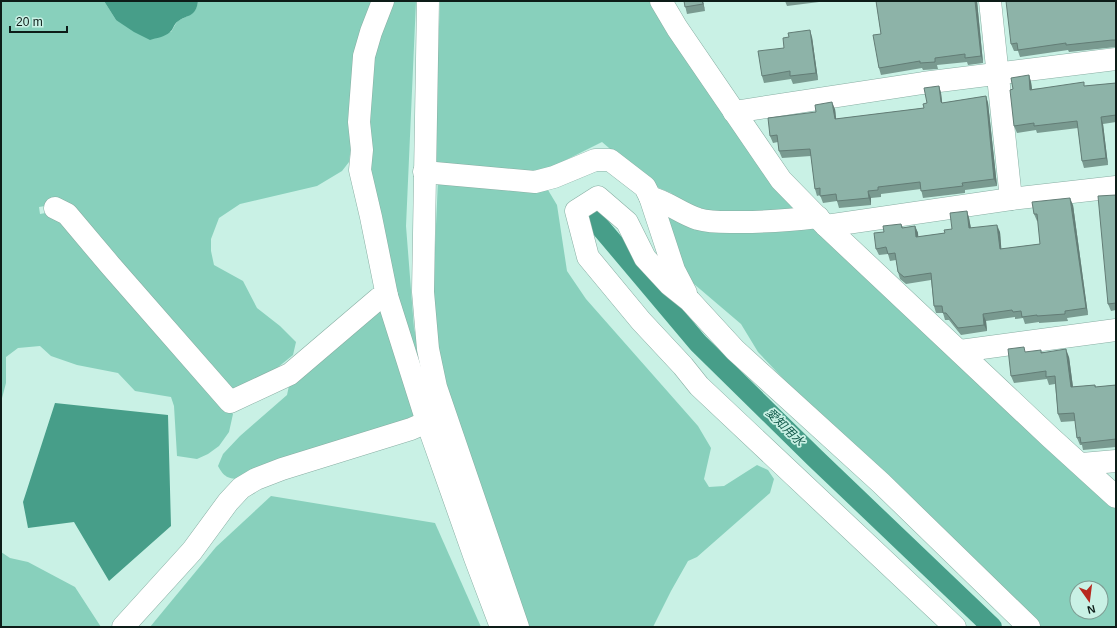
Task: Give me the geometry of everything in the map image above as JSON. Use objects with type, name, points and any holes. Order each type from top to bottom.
[{"type":"street","points":[[383,1],[370,32],[364,56],[359,122],[362,150],[360,170],[387,296],[426,422],[475,558],[502,627]]},
{"type":"street","points":[[428,1],[423,292],[427,342],[436,387],[518,627]]},
{"type":"street","points":[[661,1],[677,28],[781,180],[822,221],[1050,437],[1082,464],[1116,497]]},
{"type":"street","points":[[990,1],[1011,199]]},
{"type":"street","points":[[734,112],[998,73],[1116,59]]},
{"type":"street","points":[[424,172],[535,182],[554,177],[595,160],[610,160],[645,187],[650,197],[674,270],[690,301]]},
{"type":"street","points":[[650,197],[662,200],[682,212],[697,218],[713,222],[822,221],[1116,187]]},
{"type":"street","points":[[955,627],[699,386],[683,366],[641,321],[588,257],[576,211],[598,197],[627,222],[645,258],[670,285],[690,301],[735,350],[881,483],[1029,627]]},
{"type":"street","points":[[55,208],[67,214],[230,402],[290,374],[378,299],[387,296]]},
{"type":"street","points":[[960,351],[1116,330]]},
{"type":"street","points":[[123,627],[192,551],[228,502],[241,488],[256,479],[282,468],[411,429],[426,422]]},
{"type":"street","points":[[1082,464],[1116,461]]},
{"type":"shaded area","points":[[1,1],[104,1],[116,20],[171,32],[178,21],[193,12],[198,1],[376,1],[355,117],[349,162],[342,171],[317,186],[240,204],[219,218],[211,239],[211,251],[214,265],[243,281],[257,308],[280,326],[296,342],[293,355],[277,368],[252,384],[227,393],[57,204],[39,207],[40,214],[51,212],[66,217],[233,414],[229,432],[219,446],[208,454],[197,459],[177,456],[174,406],[171,397],[135,391],[118,373],[77,365],[51,356],[40,346],[18,348],[6,357],[6,383],[1,402]]},
{"type":"shaded area","points":[[104,1],[198,1],[193,13],[177,22],[168,34],[150,40],[134,32],[116,20]]},
{"type":"shaded area","points":[[389,1],[416,1],[406,226],[414,328],[425,374],[430,417],[367,178],[375,31]]},
{"type":"shaded area","points":[[440,1],[653,1],[804,214],[759,218],[684,207],[671,193],[650,183],[602,142],[546,170],[528,174],[438,164],[434,156]]},
{"type":"shaded area","points":[[438,180],[548,190],[557,205],[567,271],[586,299],[698,426],[711,448],[704,479],[709,487],[724,486],[757,465],[768,470],[774,479],[770,493],[697,557],[688,561],[653,627],[526,627],[443,382],[432,316]]},
{"type":"shaded area","points":[[660,205],[812,222],[1116,509],[1116,627],[1038,627],[824,422],[758,352],[741,324],[694,284],[685,274]]},
{"type":"shaded area","points":[[382,306],[417,412],[407,424],[241,479],[233,479],[224,475],[218,466],[223,454],[240,436],[287,395],[290,381]]},
{"type":"shaded area","points":[[55,403],[168,415],[171,526],[109,581],[74,522],[28,528],[23,502]]},
{"type":"shaded area","points":[[271,496],[435,523],[481,627],[150,627],[216,547]]},
{"type":"shaded area","points":[[1,552],[10,558],[28,562],[75,587],[101,627],[1,627]]},
{"type":"building","points":[[684,1],[702,1],[703,4],[685,7]]},
{"type":"building","points":[[876,1],[975,1],[981,56],[965,58],[965,54],[935,58],[935,62],[920,63],[920,61],[879,68],[873,35],[881,34]]},
{"type":"building","points":[[1006,1],[1116,1],[1116,40],[1066,45],[1066,43],[1018,50],[1017,43],[1011,44]]},
{"type":"building","points":[[810,30],[816,73],[790,76],[790,71],[762,76],[758,51],[784,48],[783,38],[789,37],[788,33]]},
{"type":"building","points":[[1029,75],[1030,90],[1084,82],[1084,86],[1116,83],[1116,115],[1101,117],[1106,158],[1082,161],[1077,121],[1034,126],[1034,123],[1014,126],[1010,90],[1013,89],[1011,78]]},
{"type":"building","points":[[939,86],[942,103],[986,96],[994,179],[962,183],[963,186],[921,191],[920,182],[878,187],[878,190],[868,191],[869,198],[837,201],[836,194],[820,196],[820,188],[815,189],[810,149],[779,151],[777,135],[770,136],[768,118],[816,112],[815,105],[832,102],[835,119],[924,108],[923,104],[927,103],[924,88]]},
{"type":"building","points":[[1116,195],[1116,303],[1108,304],[1098,196]]},
{"type":"building","points":[[1070,198],[1086,308],[1065,311],[1065,314],[1022,317],[1021,311],[1013,312],[1012,310],[983,314],[984,325],[958,328],[946,313],[943,313],[942,306],[934,306],[931,273],[904,277],[898,272],[895,253],[888,254],[886,247],[876,249],[874,233],[884,232],[883,226],[901,224],[902,228],[915,226],[916,237],[945,233],[944,230],[952,229],[950,213],[967,211],[969,228],[997,225],[1000,249],[1040,244],[1037,214],[1034,214],[1032,202]]},
{"type":"building","points":[[1024,347],[1025,352],[1041,350],[1041,353],[1066,349],[1071,387],[1116,385],[1116,439],[1081,443],[1080,437],[1077,438],[1074,413],[1058,414],[1055,376],[1046,377],[1046,371],[1011,376],[1008,349]]},
{"type":"waterway","name":"愛知用水","points":[[591,216],[698,343],[815,458],[992,627]]}]
